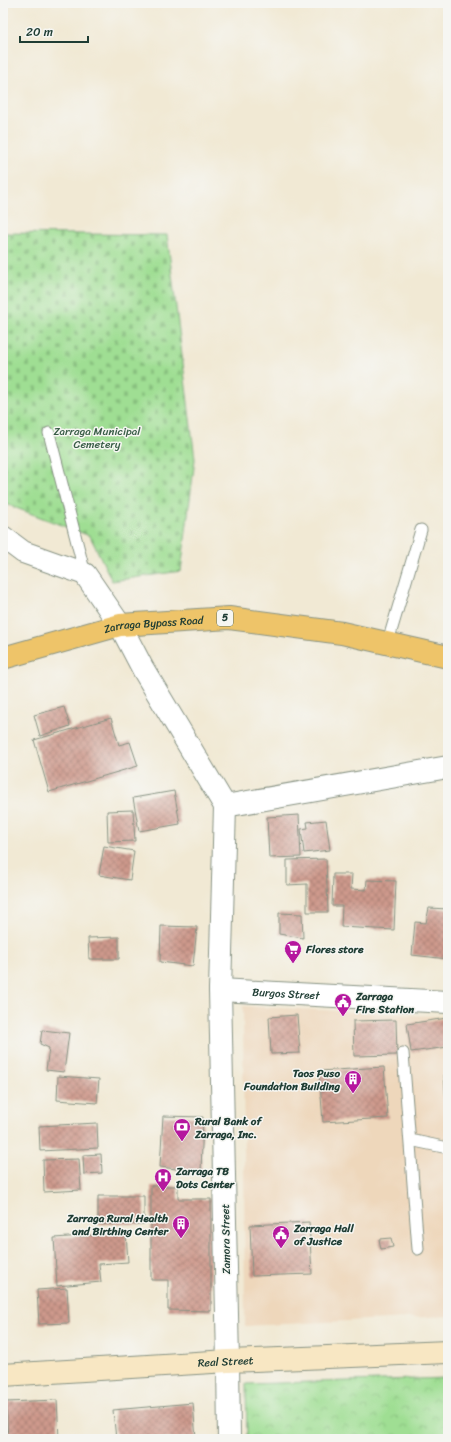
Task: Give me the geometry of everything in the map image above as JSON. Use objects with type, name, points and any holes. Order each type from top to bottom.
[{"type":"main road","name":"Zarraga Bypass Road","points":[[3,658],[120,625],[229,618],[342,633],[448,657]]},
{"type":"main road","name":"Real Street","points":[[3,1375],[228,1361],[448,1352]]},
{"type":"street","points":[[3,537],[23,552],[85,574],[120,625],[143,669],[225,806],[448,767]]},
{"type":"street","name":"Zamora Street","points":[[225,806],[220,990],[229,1439]]},
{"type":"street","name":"Burgos Street","points":[[220,990],[448,1002]]},
{"type":"lane","points":[[49,433],[85,574]]},
{"type":"lane","points":[[387,644],[421,530]]},
{"type":"lane","points":[[404,1053],[418,1250]]},
{"type":"lane","points":[[410,1140],[448,1148]]},
{"type":"shaded area","points":[[243,1006],[448,1017],[448,1316],[245,1326]]},
{"type":"green space","name":"Zarraga Municipal Cemetery","points":[[3,233],[167,235],[195,459],[181,571],[112,581],[90,536],[3,503]]},
{"type":"green space","points":[[448,1378],[448,1439],[247,1439],[246,1384]]},
{"type":"building","points":[[64,707],[70,726],[40,736],[34,715]]},
{"type":"building","points":[[111,718],[119,745],[130,742],[138,766],[49,792],[34,740]]},
{"type":"building","points":[[174,791],[180,824],[139,831],[133,798]]},
{"type":"building","points":[[133,810],[135,841],[108,842],[107,811]]},
{"type":"building","points":[[299,815],[301,857],[269,858],[267,817]]},
{"type":"building","points":[[326,820],[330,850],[304,853],[301,829],[308,828],[307,822]]},
{"type":"building","points":[[104,846],[134,851],[130,880],[99,875]]},
{"type":"building","points":[[326,859],[328,912],[307,912],[307,884],[287,885],[287,860]]},
{"type":"building","points":[[333,874],[352,874],[351,889],[366,890],[367,880],[396,881],[394,930],[341,927],[342,906],[332,906]]},
{"type":"building","points":[[429,908],[448,909],[448,959],[412,955],[415,922],[426,923]]},
{"type":"building","points":[[279,913],[302,914],[303,938],[279,934]]},
{"type":"building","points":[[161,926],[197,927],[193,966],[160,962]]},
{"type":"building","points":[[119,937],[119,959],[89,959],[88,938]]},
{"type":"building","points":[[297,1015],[300,1053],[271,1054],[269,1017]]},
{"type":"building","points":[[447,1018],[448,1047],[411,1052],[407,1024]]},
{"type":"building","points":[[396,1020],[397,1055],[354,1056],[353,1021]]},
{"type":"building","points":[[42,1030],[69,1033],[64,1072],[46,1070],[49,1048],[40,1044]]},
{"type":"building","name":"Taos Puso Foundation Building","points":[[384,1067],[388,1118],[323,1122],[319,1071]]},
{"type":"building","points":[[444,1075],[448,1075],[448,1119],[447,1119]]},
{"type":"building","points":[[58,1076],[99,1079],[97,1103],[57,1100]]},
{"type":"building","name":"Rural Bank of Zarraga, Inc.","points":[[163,1116],[203,1117],[201,1172],[160,1167]]},
{"type":"building","points":[[97,1123],[98,1148],[40,1151],[39,1126]]},
{"type":"building","points":[[101,1154],[102,1173],[84,1174],[83,1155]]},
{"type":"building","points":[[79,1159],[81,1190],[44,1192],[43,1160]]},
{"type":"building","name":"Zarraga Rural Health and Birthing Center","points":[[151,1186],[178,1186],[178,1199],[211,1199],[211,1311],[168,1310],[168,1280],[151,1280]]},
{"type":"building","points":[[98,1196],[144,1196],[144,1224],[98,1224]]},
{"type":"building","name":"Zarraga Hall of Justice","points":[[309,1222],[312,1274],[252,1276],[250,1225]]},
{"type":"building","points":[[126,1233],[128,1262],[99,1264],[101,1282],[57,1286],[54,1238]]},
{"type":"building","points":[[391,1238],[393,1247],[381,1249],[379,1239]]},
{"type":"building","points":[[67,1288],[69,1323],[39,1324],[37,1290]]},
{"type":"building","points":[[57,1400],[59,1439],[8,1439],[6,1402]]},
{"type":"building","points":[[193,1403],[196,1439],[116,1439],[113,1410]]},
{"type":"place","name":"Flores store","points":[[293,964]]},
{"type":"place","name":"Zarraga Fire Station","points":[[343,1017]]},
{"type":"place","name":"Taos Puso Foundation Building","points":[[353,1094]]},
{"type":"place","name":"Rural Bank of Zarraga, Inc.","points":[[182,1142]]},
{"type":"place","name":"Zarraga TB Dots Center","points":[[163,1192]]},
{"type":"place","name":"Zarraga Rural Health and Birthing Center","points":[[181,1239]]},
{"type":"place","name":"Zarraga Hall of Justice","points":[[281,1249]]}]
